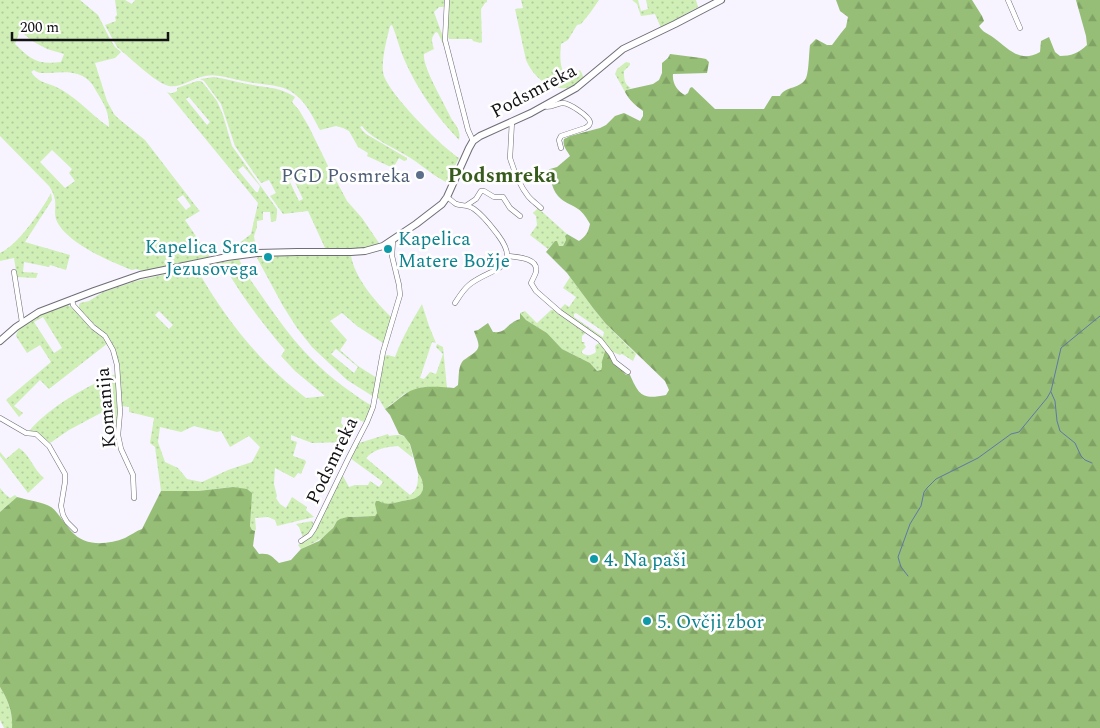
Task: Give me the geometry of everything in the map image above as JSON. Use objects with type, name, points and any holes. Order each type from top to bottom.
[{"type":"street","points":[[0,341],[22,322],[39,312],[140,275],[227,257],[257,253],[365,251],[383,246],[429,216],[447,197],[473,142],[468,130],[446,40],[447,0]]},
{"type":"street","name":"Podsmreka","points":[[473,142],[486,133],[576,88],[623,49],[721,0]]},
{"type":"street","points":[[1008,0],[1020,28]]},
{"type":"street","points":[[543,106],[548,108],[563,103],[568,104],[589,119],[589,126],[561,136],[561,148]]},
{"type":"street","points":[[512,121],[510,158],[525,191],[541,208]]},
{"type":"street","points":[[466,206],[476,199],[481,191],[484,191],[494,197],[502,197],[510,208],[520,216]]},
{"type":"street","points":[[447,197],[458,204],[473,208],[503,241],[508,256],[502,266],[464,289],[455,303]]},
{"type":"street","name":"Podsmreka","points":[[301,541],[310,535],[314,529],[373,407],[383,352],[400,295],[392,256],[393,240]]},
{"type":"street","points":[[508,256],[521,258],[535,264],[536,274],[531,283],[536,291],[560,312],[600,340],[615,362],[628,372]]},
{"type":"street","points":[[14,272],[22,322]]},
{"type":"street","name":"Komanija","points":[[72,299],[73,305],[105,336],[114,350],[117,365],[120,412],[118,436],[121,449],[133,476],[134,498]]},
{"type":"street","points":[[0,418],[26,433],[36,434],[49,446],[65,474],[61,506],[63,516],[75,530]]},
{"type":"green space","points":[[0,0],[80,0],[98,15],[110,39],[121,52],[115,58],[95,63],[107,101],[114,114],[145,140],[200,211],[185,220],[210,257],[144,271],[132,270],[89,250],[68,236],[56,219],[55,200],[50,188],[0,136]],"holes":[[[20,31],[47,49],[64,54],[61,62],[41,62],[31,58],[15,44]],[[34,70],[41,73],[72,73],[88,79],[105,106],[109,127],[69,94],[39,80],[31,72]],[[52,150],[72,169],[69,173],[75,181],[65,188],[40,162]],[[183,195],[191,206],[186,210],[177,199]]]},
{"type":"green space","points":[[115,0],[125,0],[132,4],[135,0],[445,0],[445,7],[439,7],[434,12],[444,40],[444,46],[436,32],[432,38],[434,49],[424,54],[424,60],[435,87],[458,129],[459,140],[435,112],[415,81],[402,55],[392,25],[390,26],[383,58],[383,71],[388,85],[406,108],[429,132],[459,158],[451,181],[448,183],[439,178],[412,159],[371,135],[362,126],[360,127],[366,134],[407,158],[407,160],[404,161],[399,158],[393,168],[367,156],[368,153],[358,147],[349,131],[336,126],[320,130],[300,98],[280,87],[214,75],[200,77],[178,86],[164,84],[150,75],[117,47],[105,25],[116,21]]},
{"type":"green space","points":[[449,0],[487,0],[481,9],[482,42],[473,41],[472,39],[449,39],[447,31]]},
{"type":"green space","points":[[521,0],[599,0],[581,24],[577,25],[568,40],[561,44],[560,57],[564,74],[567,78],[580,70],[584,78],[578,83],[566,88],[553,87],[542,81],[529,66],[515,9],[523,8]]},
{"type":"green space","points":[[632,0],[638,0],[641,11],[648,9],[646,0],[696,0],[698,7],[661,28],[655,14],[641,16],[637,4]]},
{"type":"green space","points":[[836,0],[972,0],[984,21],[979,26],[1010,51],[1021,56],[1033,55],[1040,52],[1041,41],[1049,37],[1055,52],[1060,56],[1075,54],[1087,45],[1076,0],[1100,0],[1100,728],[12,728],[9,706],[0,687],[0,512],[17,497],[48,505],[77,536],[89,542],[104,543],[125,538],[142,529],[161,491],[198,491],[233,487],[247,489],[252,493],[250,526],[255,531],[253,546],[259,554],[268,555],[279,563],[291,560],[301,549],[319,541],[340,519],[375,516],[377,513],[376,501],[390,504],[414,499],[420,495],[423,489],[423,482],[418,473],[410,444],[404,436],[399,434],[385,409],[415,389],[428,387],[454,388],[458,385],[459,370],[462,362],[478,349],[474,331],[488,323],[493,332],[500,332],[520,319],[520,313],[526,320],[547,333],[562,349],[590,363],[597,371],[601,370],[602,367],[605,347],[626,375],[630,375],[642,394],[652,397],[666,395],[669,390],[665,381],[606,324],[567,273],[546,252],[555,241],[557,241],[559,246],[563,246],[567,234],[579,241],[586,234],[590,224],[580,210],[558,196],[547,171],[557,167],[570,156],[564,146],[564,139],[600,128],[615,116],[624,113],[640,121],[643,111],[628,98],[625,92],[626,90],[653,84],[659,80],[662,73],[662,63],[670,54],[706,59],[709,62],[707,73],[673,74],[673,81],[685,95],[692,87],[715,109],[764,109],[772,96],[780,96],[785,91],[804,82],[808,71],[810,45],[816,39],[827,45],[832,45],[846,27],[848,17],[840,11]]},
{"type":"green space","points":[[626,62],[630,63],[630,65],[624,71],[624,78],[627,85],[631,88],[625,92],[615,74],[617,69]]},
{"type":"green space","points":[[214,77],[274,88],[295,97],[292,102],[309,127],[347,201],[362,218],[379,243],[360,249],[325,248],[308,211],[283,214],[270,196],[276,193],[269,180],[261,183],[235,146],[221,104],[204,81],[200,79]],"holes":[[[293,178],[303,199],[299,201],[289,180]]]},
{"type":"green space","points":[[197,81],[201,81],[204,84],[217,101],[232,146],[277,209],[276,221],[271,222],[270,212],[263,212],[263,220],[257,221],[254,236],[256,249],[229,253],[227,251],[251,234],[258,203],[167,92],[175,92],[177,88]],"holes":[[[189,97],[210,122],[207,125],[186,99]],[[243,166],[260,186],[258,192],[238,170]]]},
{"type":"green space","points":[[51,193],[52,200],[25,242],[70,255],[66,270],[50,265],[49,267],[24,262],[23,272],[38,273],[36,278],[17,277],[14,258],[0,261],[0,253],[14,243],[21,235],[42,209]]},
{"type":"green space","points":[[538,208],[567,234],[563,246],[559,246],[555,241],[548,249],[530,235],[537,225],[536,216],[533,213]]},
{"type":"green space","points":[[259,256],[351,256],[357,273],[366,289],[392,317],[383,343],[357,326],[342,313],[330,321],[347,340],[340,350],[358,366],[377,378],[374,397],[347,380],[312,347],[283,306],[257,258]],"holes":[[[336,349],[358,367],[354,373],[331,354]]]},
{"type":"green space","points":[[239,259],[256,288],[303,350],[335,380],[372,406],[365,422],[342,417],[341,423],[345,428],[346,442],[312,443],[291,435],[291,440],[297,442],[293,456],[306,462],[301,474],[298,473],[294,478],[275,468],[274,484],[276,498],[286,508],[292,497],[307,507],[306,510],[314,517],[277,526],[275,520],[268,517],[255,518],[255,531],[250,526],[251,493],[232,487],[198,491],[161,491],[155,447],[150,443],[154,418],[129,412],[129,407],[121,406],[119,363],[103,333],[79,309],[80,303],[89,301],[103,292],[136,281]],"holes":[[[217,266],[220,272],[226,269],[254,311],[285,350],[281,356],[295,371],[325,396],[306,398],[274,371],[233,325],[199,273]],[[159,311],[173,325],[169,329],[155,315]],[[194,426],[217,432],[221,431],[230,447],[249,436],[260,447],[252,462],[202,482],[187,479],[178,468],[165,462],[158,442],[160,427],[181,432]]]},
{"type":"green space","points":[[570,277],[606,324],[636,354],[633,361],[622,354],[611,351],[601,339],[559,310],[565,304],[569,307],[576,297],[563,288]],"holes":[[[576,313],[604,332],[603,337],[574,317],[574,314]]]},
{"type":"green space","points":[[422,304],[436,343],[432,342],[420,378],[424,379],[430,372],[436,374],[443,354],[436,347],[437,344],[443,347],[447,388],[423,387],[404,394],[385,409],[377,396],[384,356],[395,357],[404,336]]},
{"type":"green space","points":[[68,305],[76,311],[108,343],[49,389],[40,380],[14,406],[23,413],[19,417],[6,400],[51,362],[40,345],[27,353],[16,336],[24,324],[30,320]],"holes":[[[43,317],[62,348],[54,353],[34,322]]]},
{"type":"green space","points":[[551,310],[555,310],[586,333],[582,336],[582,342],[585,343],[586,347],[582,353],[589,355],[596,352],[595,346],[600,342],[605,347],[601,370],[597,371],[590,363],[562,349],[547,333],[526,320],[520,313],[525,311],[537,323]]},
{"type":"green space","points":[[116,374],[119,430],[113,432],[112,407],[69,430],[50,443],[43,437],[29,431],[58,405]]},
{"type":"green space","points":[[388,434],[389,436],[401,435],[407,439],[413,458],[398,446],[373,452],[366,458],[410,495],[418,483],[418,473],[422,479],[423,486],[420,495],[414,499],[390,504],[384,504],[379,501],[375,516],[342,518],[325,536],[301,549],[298,545],[310,536],[341,477],[343,476],[349,487],[368,485],[370,481],[379,487],[383,482],[350,458],[359,443]]},
{"type":"green space","points":[[19,448],[44,478],[28,493],[0,456],[0,452],[6,459]]},
{"type":"green space","points":[[0,488],[10,498],[15,495],[17,497],[0,512]]},
{"type":"green space","points":[[312,521],[314,524],[310,533],[303,538],[296,524]]},
{"type":"green space","points":[[0,687],[12,717],[12,728],[4,728],[0,720]]},
{"type":"waterway","points":[[908,576],[901,567],[898,557],[910,524],[921,506],[924,492],[936,479],[978,458],[1011,434],[1019,432],[1051,391],[1061,348],[1100,316]]},
{"type":"waterway","points":[[1051,392],[1055,401],[1060,431],[1075,443],[1081,456],[1092,463]]},
{"type":"place","name":"PGD Posmreka","points":[[420,175]]},
{"type":"place","name":"Kapelica Matere Božje","points":[[388,249]]},
{"type":"place","name":"Kapelica Srca Jezusovega","points":[[268,257]]},
{"type":"place","name":"4. Na paši","points":[[594,559]]},
{"type":"place","name":"5. Ovčji zbor","points":[[647,621]]},
{"type":"district","name":"Podsmreka","points":[[502,175]]}]
